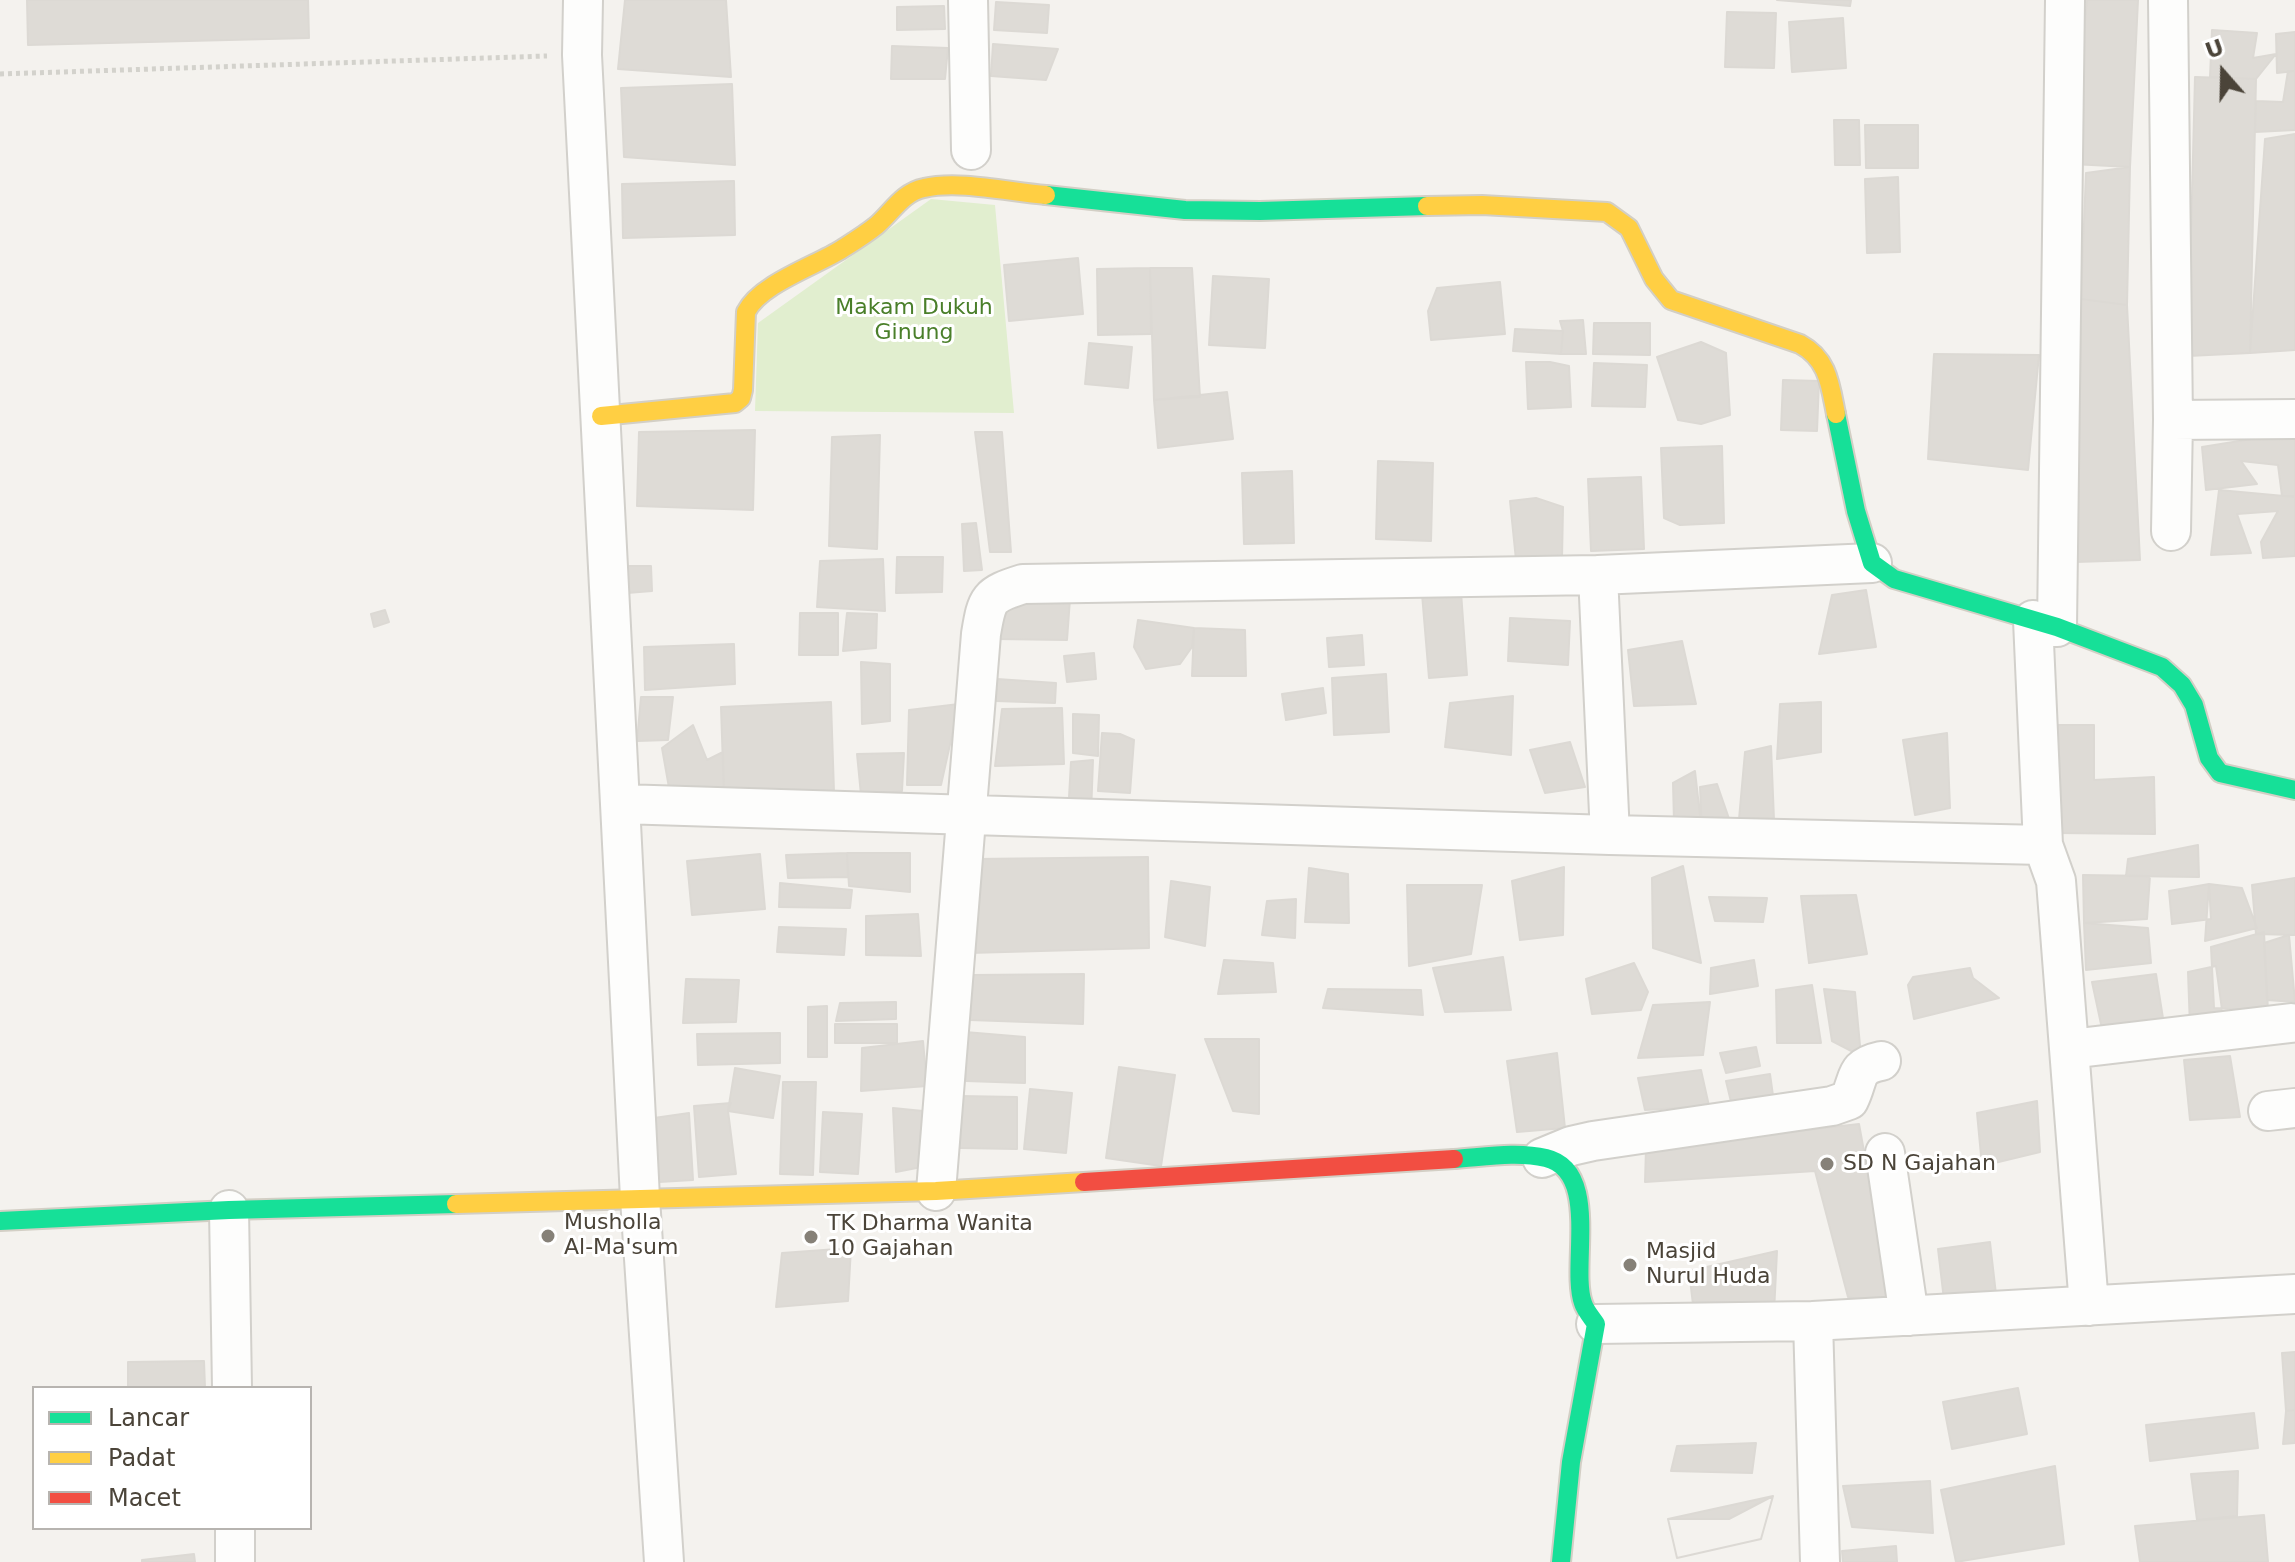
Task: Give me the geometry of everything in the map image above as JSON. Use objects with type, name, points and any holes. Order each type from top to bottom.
[{"type":"street","points":[[583,0],[582,55],[640,1198],[664,1562]]},
{"type":"street","points":[[968,0],[971,150]]},
{"type":"street","points":[[2065,0],[2045,623],[2043,845],[2056,881],[2089,1306]]},
{"type":"street","points":[[2168,0],[2173,420],[2171,531]]},
{"type":"street","points":[[601,416],[735,403],[741,398],[743,390],[746,312],[750,304],[767,290],[842,249],[878,224],[901,200],[921,188],[947,185],[1185,210],[1482,205],[1607,212],[1619,217],[1628,227],[1660,291],[1671,300],[1800,344],[1815,352],[1828,372],[1856,511],[1872,563],[1894,579],[2045,623],[2162,667],[2182,685],[2194,705],[2209,758],[2220,773],[2295,790]]},
{"type":"street","points":[[2173,420],[2295,419]]},
{"type":"street","points":[[936,1191],[981,634],[985,607],[997,592],[1023,584],[1598,575],[1872,563]]},
{"type":"street","points":[[1598,575],[1610,835]]},
{"type":"street","points":[[621,804],[1610,835],[2043,845]]},
{"type":"street","points":[[2070,1049],[2291,1023]]},
{"type":"street","points":[[1542,1158],[1593,1141],[1832,1106],[1849,1100],[1859,1071],[1865,1064],[1881,1061]]},
{"type":"street","points":[[1885,1153],[1909,1316]]},
{"type":"street","points":[[0,1221],[229,1210],[936,1191],[1520,1155],[1552,1159],[1570,1174],[1579,1198],[1581,1291],[1583,1304],[1596,1324],[1571,1462],[1561,1562]]},
{"type":"street","points":[[229,1210],[232,1386]]},
{"type":"street","points":[[1596,1324],[1813,1321],[2295,1294]]},
{"type":"street","points":[[1813,1321],[1820,1562]]},
{"type":"street","points":[[235,1530],[235,1562]]},
{"type":"path","points":[[0,74],[582,55]]},
{"type":"green space","name":"Makam Dukuh Ginung","points":[[931,199],[995,205],[1014,413],[755,411],[758,323]]},
{"type":"building","points":[[27,0],[308,0],[309,38],[28,45]]},
{"type":"building","points":[[625,0],[726,0],[731,77],[618,69]]},
{"type":"building","points":[[1777,0],[1851,0],[1850,6]]},
{"type":"building","points":[[2087,0],[2138,0],[2130,167],[2072,164]]},
{"type":"building","points":[[996,2],[1049,5],[1047,33],[994,30]]},
{"type":"building","points":[[944,6],[945,29],[897,30],[897,7]]},
{"type":"building","points":[[1727,12],[1776,13],[1774,68],[1725,67]]},
{"type":"building","points":[[1843,18],[1846,68],[1792,72],[1789,22]]},
{"type":"building","points":[[2212,30],[2257,33],[2253,58],[2276,54],[2256,79],[2210,77]]},
{"type":"building","points":[[2295,32],[2295,71],[2277,73],[2276,34]]},
{"type":"building","points":[[993,44],[1058,49],[1046,80],[991,76]]},
{"type":"building","points":[[892,46],[948,48],[945,79],[891,79]]},
{"type":"building","points":[[2288,71],[2295,71],[2295,130],[2255,132],[2256,101],[2283,102]]},
{"type":"building","points":[[2195,77],[2256,79],[2250,353],[2188,356]]},
{"type":"building","points":[[732,84],[735,165],[624,157],[621,88]]},
{"type":"building","points":[[1834,120],[1859,120],[1860,165],[1835,165]]},
{"type":"building","points":[[1865,125],[1918,125],[1918,168],[1866,168]]},
{"type":"building","points":[[2295,134],[2295,350],[2250,353],[2265,139]]},
{"type":"building","points":[[2130,167],[2127,305],[2081,299],[2086,173]]},
{"type":"building","points":[[1898,177],[1900,252],[1867,253],[1865,179]]},
{"type":"building","points":[[734,181],[735,235],[623,238],[622,184]]},
{"type":"building","points":[[1078,258],[1083,314],[1009,321],[1004,265]]},
{"type":"building","points":[[1150,268],[1192,268],[1200,397],[1154,400]]},
{"type":"building","points":[[1150,268],[1151,334],[1098,335],[1097,269]]},
{"type":"building","points":[[1213,276],[1269,279],[1265,348],[1209,345]]},
{"type":"building","points":[[1500,282],[1505,334],[1431,340],[1428,311],[1437,288]]},
{"type":"building","points":[[2081,299],[2127,305],[2140,560],[2075,562]]},
{"type":"building","points":[[1583,320],[1586,354],[1561,354],[1563,331],[1560,321]]},
{"type":"building","points":[[1594,323],[1650,323],[1650,355],[1593,354]]},
{"type":"building","points":[[1515,329],[1563,331],[1561,354],[1513,351]]},
{"type":"building","points":[[1701,342],[1726,353],[1730,415],[1701,424],[1678,420],[1657,357]]},
{"type":"building","points":[[1089,343],[1132,347],[1128,388],[1085,384]]},
{"type":"building","points":[[1934,354],[2039,355],[2028,470],[1928,459]]},
{"type":"building","points":[[1526,362],[1569,366],[1571,407],[1528,409]]},
{"type":"building","points":[[1594,363],[1647,365],[1645,407],[1592,406]]},
{"type":"building","points":[[1783,380],[1819,381],[1817,431],[1781,430]]},
{"type":"building","points":[[1227,392],[1233,439],[1158,448],[1154,400]]},
{"type":"building","points":[[755,430],[753,510],[637,506],[639,432]]},
{"type":"building","points":[[975,432],[1002,432],[1011,552],[990,552]]},
{"type":"building","points":[[2295,432],[2295,496],[2282,496],[2278,465],[2241,461],[2257,484],[2206,490],[2202,447]]},
{"type":"building","points":[[880,435],[877,549],[829,546],[832,437]]},
{"type":"building","points":[[1722,446],[1724,523],[1680,525],[1664,518],[1661,448]]},
{"type":"building","points":[[1378,461],[1433,463],[1431,541],[1376,539]]},
{"type":"building","points":[[1292,471],[1294,543],[1244,544],[1242,473]]},
{"type":"building","points":[[1641,477],[1644,549],[1591,551],[1588,479]]},
{"type":"building","points":[[2219,490],[2295,497],[2295,556],[2263,558],[2261,542],[2278,511],[2237,514],[2251,553],[2211,555]]},
{"type":"building","points":[[1536,498],[1563,507],[1562,559],[1516,560],[1510,501]]},
{"type":"building","points":[[976,523],[982,570],[964,571],[962,524]]},
{"type":"building","points":[[897,557],[943,557],[942,592],[896,593]]},
{"type":"building","points":[[883,559],[885,611],[817,607],[820,561]]},
{"type":"building","points":[[628,566],[651,566],[652,591],[627,593]]},
{"type":"building","points":[[1866,590],[1876,647],[1819,654],[1832,595]]},
{"type":"building","points":[[1461,592],[1467,675],[1429,678],[1422,594]]},
{"type":"building","points":[[1070,599],[1067,640],[997,639],[1002,604]]},
{"type":"building","points":[[385,610],[389,622],[374,627],[371,614]]},
{"type":"building","points":[[800,613],[838,613],[838,655],[799,655]]},
{"type":"building","points":[[847,613],[877,614],[876,648],[843,651]]},
{"type":"building","points":[[1510,618],[1570,621],[1568,665],[1508,661]]},
{"type":"building","points":[[1138,620],[1194,628],[1192,647],[1180,664],[1146,669],[1134,647]]},
{"type":"building","points":[[1194,628],[1245,630],[1246,676],[1192,676]]},
{"type":"building","points":[[1362,635],[1364,665],[1329,667],[1327,638]]},
{"type":"building","points":[[1682,641],[1696,704],[1634,706],[1628,650]]},
{"type":"building","points":[[734,644],[735,684],[645,690],[644,647]]},
{"type":"building","points":[[1094,653],[1096,679],[1067,682],[1064,656]]},
{"type":"building","points":[[861,662],[890,664],[890,721],[862,724]]},
{"type":"building","points":[[1386,674],[1389,732],[1334,735],[1332,678]]},
{"type":"building","points":[[997,679],[1056,683],[1055,703],[996,701]]},
{"type":"building","points":[[1323,688],[1326,713],[1286,720],[1282,694]]},
{"type":"building","points":[[1513,696],[1511,755],[1445,747],[1450,703]]},
{"type":"building","points":[[641,697],[673,697],[668,740],[637,741]]},
{"type":"building","points":[[831,702],[834,792],[724,796],[721,707]]},
{"type":"building","points":[[1821,702],[1821,752],[1777,759],[1780,704]]},
{"type":"building","points":[[959,704],[941,785],[907,785],[909,710]]},
{"type":"building","points":[[1062,708],[1064,764],[995,766],[1002,709]]},
{"type":"building","points":[[1073,714],[1099,715],[1098,756],[1073,753]]},
{"type":"building","points":[[693,725],[707,760],[723,752],[724,796],[671,799],[662,748]]},
{"type":"building","points":[[2048,725],[2094,725],[2094,780],[2154,777],[2155,834],[2056,833]]},
{"type":"building","points":[[1102,733],[1120,734],[1134,740],[1130,793],[1098,791]]},
{"type":"building","points":[[1947,733],[1950,808],[1915,815],[1903,740]]},
{"type":"building","points":[[1570,742],[1585,787],[1545,793],[1530,750]]},
{"type":"building","points":[[1771,746],[1774,820],[1739,819],[1745,752]]},
{"type":"building","points":[[904,753],[902,791],[861,795],[857,754]]},
{"type":"building","points":[[1093,760],[1091,815],[1068,815],[1071,762]]},
{"type":"building","points":[[1695,771],[1701,824],[1674,822],[1673,783]]},
{"type":"building","points":[[1717,784],[1734,833],[1702,831],[1700,787]]},
{"type":"building","points":[[2198,845],[2199,877],[2126,876],[2128,859]]},
{"type":"building","points":[[847,853],[848,877],[788,878],[786,855]]},
{"type":"building","points":[[847,853],[910,853],[910,892],[849,886]]},
{"type":"building","points":[[760,854],[765,909],[692,915],[687,861]]},
{"type":"building","points":[[1148,857],[1149,948],[969,953],[975,859]]},
{"type":"building","points":[[1683,866],[1701,963],[1653,948],[1652,878]]},
{"type":"building","points":[[1564,867],[1563,935],[1520,940],[1512,881]]},
{"type":"building","points":[[1309,868],[1348,874],[1349,923],[1305,922]]},
{"type":"building","points":[[2083,875],[2150,876],[2147,919],[2084,923]]},
{"type":"building","points":[[2295,878],[2295,935],[2256,934],[2252,885]]},
{"type":"building","points":[[1171,881],[1210,887],[1205,946],[1165,937]]},
{"type":"building","points":[[780,883],[852,890],[850,908],[779,907]]},
{"type":"building","points":[[2209,884],[2211,919],[2172,924],[2169,891]]},
{"type":"building","points":[[2209,884],[2242,888],[2257,928],[2205,941]]},
{"type":"building","points":[[1407,885],[1482,885],[1471,954],[1409,966]]},
{"type":"building","points":[[1856,895],[1867,954],[1809,963],[1801,896]]},
{"type":"building","points":[[1709,897],[1767,898],[1763,922],[1715,921]]},
{"type":"building","points":[[1296,899],[1295,938],[1262,935],[1267,901]]},
{"type":"building","points":[[918,914],[921,956],[866,955],[866,916]]},
{"type":"building","points":[[2084,923],[2148,928],[2151,963],[2086,970]]},
{"type":"building","points":[[779,927],[846,929],[844,955],[777,952]]},
{"type":"building","points":[[2264,932],[2268,1011],[2214,1008],[2211,947]]},
{"type":"building","points":[[2289,935],[2295,1002],[2267,1000],[2264,943]]},
{"type":"building","points":[[1503,957],[1511,1010],[1445,1012],[1433,968]]},
{"type":"building","points":[[1224,960],[1273,963],[1276,992],[1218,994]]},
{"type":"building","points":[[1754,960],[1758,986],[1710,994],[1711,968]]},
{"type":"building","points":[[1634,963],[1648,992],[1641,1010],[1592,1014],[1586,979]]},
{"type":"building","points":[[2216,966],[2225,1031],[2190,1027],[2188,972]]},
{"type":"building","points":[[1970,968],[1973,978],[1999,998],[1914,1019],[1908,985],[1913,977]]},
{"type":"building","points":[[1084,974],[1083,1024],[970,1020],[973,975]]},
{"type":"building","points":[[2156,974],[2165,1031],[2104,1038],[2092,982]]},
{"type":"building","points":[[686,979],[739,980],[736,1022],[683,1023]]},
{"type":"building","points":[[1812,985],[1821,1043],[1777,1043],[1776,990]]},
{"type":"building","points":[[1328,989],[1421,990],[1423,1015],[1323,1008]]},
{"type":"building","points":[[1824,989],[1855,992],[1861,1056],[1832,1041]]},
{"type":"building","points":[[896,1002],[896,1019],[836,1021],[840,1003]]},
{"type":"building","points":[[1710,1002],[1703,1055],[1638,1058],[1653,1005]]},
{"type":"building","points":[[827,1006],[827,1057],[808,1057],[808,1007]]},
{"type":"building","points":[[835,1024],[897,1024],[897,1043],[835,1043]]},
{"type":"building","points":[[965,1032],[1025,1037],[1025,1083],[966,1081]]},
{"type":"building","points":[[780,1033],[780,1063],[698,1065],[697,1034]]},
{"type":"building","points":[[1205,1039],[1259,1039],[1259,1114],[1233,1111]]},
{"type":"building","points":[[923,1041],[927,1086],[861,1091],[862,1048]]},
{"type":"building","points":[[1756,1047],[1760,1066],[1726,1073],[1720,1053]]},
{"type":"building","points":[[1557,1053],[1565,1128],[1517,1132],[1507,1061]]},
{"type":"building","points":[[2230,1056],[2240,1117],[2190,1120],[2184,1060]]},
{"type":"building","points":[[1119,1067],[1175,1075],[1161,1166],[1106,1158]]},
{"type":"building","points":[[735,1068],[780,1076],[773,1118],[728,1111]]},
{"type":"building","points":[[1701,1070],[1709,1106],[1645,1110],[1638,1078]]},
{"type":"building","points":[[1770,1074],[1774,1103],[1733,1110],[1726,1081]]},
{"type":"building","points":[[783,1082],[816,1082],[813,1175],[780,1174]]},
{"type":"building","points":[[1030,1089],[1072,1093],[1066,1153],[1024,1149]]},
{"type":"building","points":[[960,1096],[1017,1097],[1017,1149],[960,1148]]},
{"type":"building","points":[[2037,1101],[2040,1152],[1982,1166],[1977,1113]]},
{"type":"building","points":[[731,1103],[728,1111],[736,1174],[699,1177],[694,1106]]},
{"type":"building","points":[[893,1108],[923,1111],[927,1166],[896,1172]]},
{"type":"building","points":[[823,1112],[862,1114],[858,1174],[820,1172]]},
{"type":"building","points":[[689,1113],[693,1180],[659,1182],[654,1118]]},
{"type":"building","points":[[1859,1124],[1892,1305],[1848,1297],[1815,1171],[1645,1182],[1646,1148]]},
{"type":"building","points":[[1990,1242],[1997,1303],[1944,1300],[1938,1249]]},
{"type":"building","points":[[851,1248],[848,1301],[776,1307],[782,1253]]},
{"type":"building","points":[[1777,1251],[1774,1313],[1694,1313],[1689,1271]]},
{"type":"building","points":[[2295,1352],[2295,1410],[2286,1411],[2282,1353]]},
{"type":"building","points":[[204,1361],[205,1386],[128,1386],[128,1362]]},
{"type":"building","points":[[2018,1388],[2027,1434],[1952,1449],[1943,1402]]},
{"type":"building","points":[[2295,1410],[2295,1443],[2283,1444],[2286,1411]]},
{"type":"building","points":[[2254,1413],[2258,1448],[2150,1461],[2146,1425]]},
{"type":"building","points":[[1756,1443],[1752,1473],[1671,1471],[1677,1446]]},
{"type":"building","points":[[2055,1466],[2064,1544],[1956,1562],[1941,1490]]},
{"type":"building","points":[[2238,1471],[2237,1516],[2197,1520],[2191,1474]]},
{"type":"building","points":[[1930,1481],[1933,1533],[1852,1527],[1843,1486]]},
{"type":"building","points":[[1773,1496],[1761,1539],[1677,1558],[1668,1519]]},
{"type":"building","points":[[1773,1496],[1761,1539],[1677,1558],[1668,1519],[1729,1519]]},
{"type":"building","points":[[2264,1515],[2268,1562],[2140,1562],[2135,1526]]},
{"type":"building","points":[[1896,1546],[1897,1562],[1843,1562],[1842,1551]]},
{"type":"building","points":[[194,1554],[195,1562],[142,1562],[142,1560]]},
{"type":"traffic: fast","points":[[1046,195],[1185,210],[1427,206]]},
{"type":"traffic: fast","points":[[1836,414],[1856,511],[1872,563],[1894,579],[2057,627],[2162,667],[2182,685],[2194,705],[2209,758],[2220,773],[2295,790]]},
{"type":"traffic: fast","points":[[1454,1159],[1512,1155],[1546,1158],[1563,1166],[1573,1181],[1580,1222],[1580,1287],[1584,1306],[1596,1324],[1571,1462],[1561,1562]]},
{"type":"traffic: fast","points":[[0,1221],[229,1210],[456,1204]]},
{"type":"traffic: slow","points":[[601,416],[735,403],[741,398],[743,390],[746,312],[753,302],[775,284],[864,235],[917,190],[953,185],[1046,195]]},
{"type":"traffic: slow","points":[[1427,206],[1482,205],[1607,212],[1629,228],[1654,279],[1671,300],[1800,344],[1817,357],[1826,373],[1836,414]]},
{"type":"traffic: slow","points":[[456,1204],[936,1191],[1084,1182]]},
{"type":"traffic: jam","points":[[1084,1182],[1454,1159]]},
{"type":"place","name":"SD N Gajahan","points":[[1827,1164]]},
{"type":"place","name":"Musholla Al-Ma'sum","points":[[548,1236]]},
{"type":"place","name":"TK Dharma Wanita 10 Gajahan","points":[[811,1237]]},
{"type":"place","name":"Masjid Nurul Huda","points":[[1630,1265]]}]
